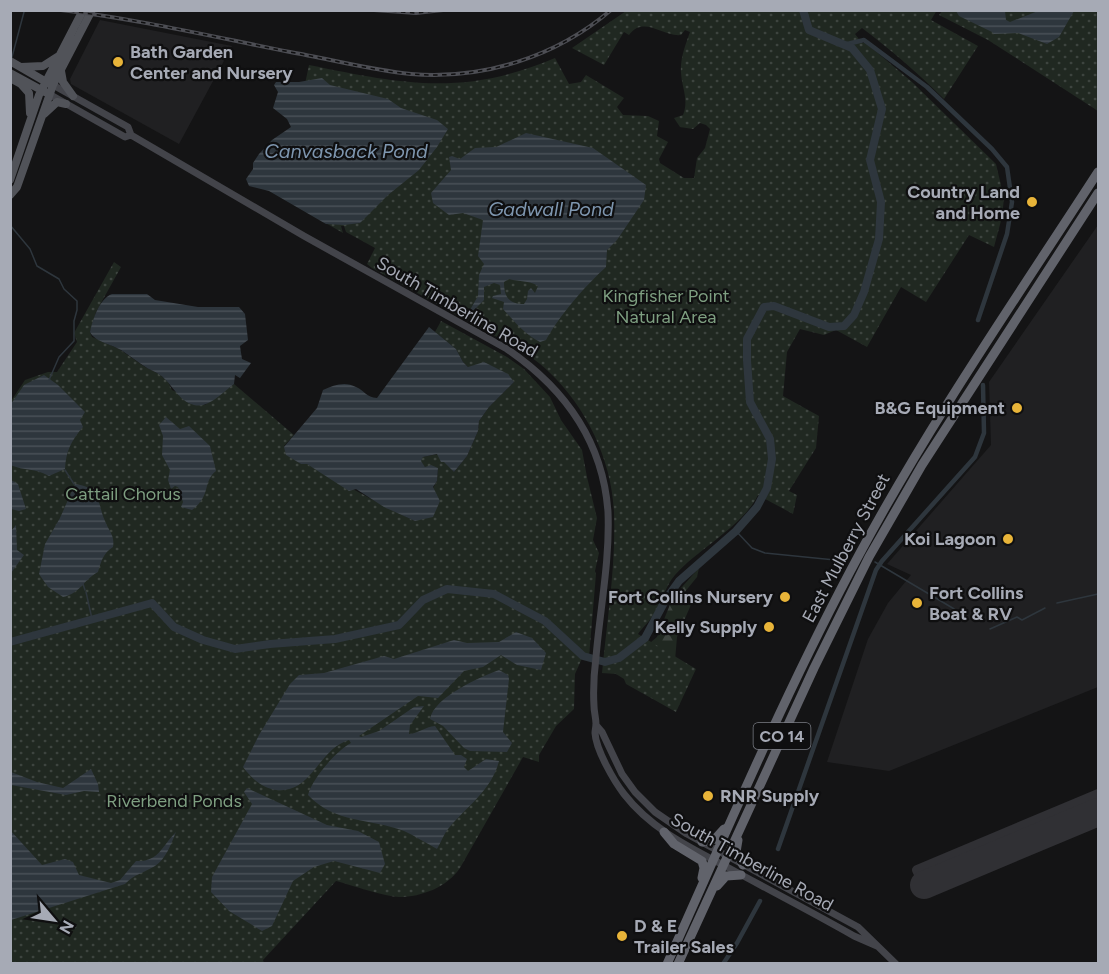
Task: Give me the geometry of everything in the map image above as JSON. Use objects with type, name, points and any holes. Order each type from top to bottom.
[{"type":"highway","name":"East Mulberry Street","points":[[667,963],[825,619],[860,552],[905,473],[1098,172]]},
{"type":"highway","name":"East Mulberry Street","points":[[679,963],[766,770],[869,557],[922,465],[1098,194]]},
{"type":"highway","points":[[949,404],[1019,304],[1034,292],[1033,285],[1060,232]]},
{"type":"highway","points":[[702,842],[715,839],[723,831],[756,759],[765,747]]},
{"type":"highway","points":[[679,963],[718,884],[726,876],[742,870],[737,855],[737,843],[759,793],[766,770]]},
{"type":"highway","points":[[664,832],[674,844],[701,860],[704,868],[673,950]]},
{"type":"main road","points":[[10,180],[35,118],[49,94],[49,83],[60,54],[83,10]]},
{"type":"main road","points":[[10,195],[17,187],[41,90],[61,69],[92,10]]},
{"type":"main road","points":[[22,68],[43,66],[60,54]]},
{"type":"main road","name":"South Timberline Road","points":[[10,61],[129,128],[131,135],[304,236],[507,349],[531,366],[554,387],[570,407],[596,456],[608,512],[608,539],[594,678],[595,733],[615,781],[636,808],[664,832],[858,927],[896,963]]},
{"type":"main road","points":[[61,69],[63,82],[73,96]]},
{"type":"main road","name":"South Timberline Road","points":[[10,73],[125,137],[131,135]]},
{"type":"main road","points":[[10,78],[22,81],[29,93],[35,118]]},
{"type":"main road","points":[[35,118],[57,102],[66,104]]},
{"type":"main road","points":[[85,114],[107,120],[111,118]]},
{"type":"main road","name":"South Timberline Road","points":[[596,725],[602,732],[616,764],[636,792],[666,821],[702,842],[716,856]]},
{"type":"shaded area","points":[[100,20],[232,46],[179,144],[71,84],[70,79]]},
{"type":"shaded area","points":[[1098,225],[1098,687],[889,771],[827,762],[868,639],[888,603],[911,575],[887,564],[991,445],[989,382]]},
{"type":"green space","name":"Kingfisher Point Natural Area","points":[[937,10],[931,20],[978,46],[944,99],[862,28],[855,34],[862,43],[866,43],[912,82],[996,164],[1004,198],[1002,217],[994,247],[969,235],[926,302],[901,287],[867,347],[836,330],[824,335],[800,329],[787,352],[783,396],[819,416],[816,448],[789,491],[797,495],[793,514],[758,495],[742,517],[675,575],[658,608],[638,634],[696,669],[676,712],[626,684],[624,679],[616,674],[602,673],[614,553],[612,493],[603,455],[595,436],[563,386],[523,352],[372,268],[367,264],[375,248],[346,232],[344,226],[341,226],[343,233],[256,183],[295,131],[309,65],[374,77],[432,83],[491,78],[555,58],[569,84],[581,82],[586,75],[624,98],[617,107],[623,115],[648,116],[659,121],[657,136],[668,142],[659,159],[660,163],[684,178],[694,178],[697,158],[705,148],[710,129],[700,123],[693,129],[680,127],[674,118],[683,115],[685,110],[681,68],[683,52],[690,32],[685,30],[681,35],[674,35],[641,27],[629,35],[624,32],[604,65],[572,48],[626,11]]},
{"type":"green space","points":[[943,10],[1098,11],[1098,111],[988,40],[939,15]]},
{"type":"green space","points":[[114,262],[121,267],[96,312],[90,332],[92,337],[119,349],[159,374],[168,382],[172,390],[205,405],[234,384],[294,435],[284,446],[301,464],[307,464],[415,521],[437,481],[438,468],[425,467],[420,461],[423,457],[438,454],[454,472],[467,456],[478,431],[479,421],[489,407],[514,382],[468,367],[456,349],[435,332],[441,321],[507,357],[524,369],[550,397],[561,420],[582,450],[597,518],[593,540],[599,553],[595,571],[589,657],[583,656],[575,674],[574,709],[556,726],[539,755],[539,762],[523,757],[455,875],[433,890],[408,897],[386,895],[336,881],[263,960],[264,963],[11,964],[11,401],[25,380],[48,372],[57,372],[77,342],[74,333]]},
{"type":"green space","points":[[699,568],[697,577],[684,593],[693,600],[677,637],[672,696],[626,663],[657,637],[673,597]]},
{"type":"water","points":[[956,11],[1005,11],[1006,20],[1010,22],[1038,11],[1074,11],[1059,37],[1047,44],[1018,33],[994,34],[959,16]]},
{"type":"water","name":"Canvasback Pond","points":[[322,78],[330,85],[388,99],[401,108],[437,120],[448,129],[419,170],[388,195],[360,223],[326,224],[269,191],[249,186],[246,179],[259,154],[272,140],[291,127],[287,119],[273,108],[278,92],[274,85],[276,82],[299,82]]},
{"type":"water","name":"Gadwall Pond","points":[[526,133],[593,148],[646,185],[644,200],[617,240],[607,250],[606,267],[573,301],[546,340],[540,342],[511,318],[503,309],[504,302],[492,298],[501,294],[500,285],[494,283],[484,287],[484,300],[473,311],[470,310],[478,296],[479,275],[484,264],[478,256],[483,220],[463,213],[449,215],[433,203],[431,193],[451,170],[449,157],[460,159],[475,148],[496,147]],"holes":[[[509,279],[527,282],[538,286],[535,293],[531,288],[528,291],[524,304],[514,303],[505,291],[504,282]]]},
{"type":"water","points":[[112,294],[147,294],[155,300],[198,307],[239,307],[245,314],[248,340],[240,346],[242,359],[251,363],[240,378],[235,375],[234,384],[215,399],[199,406],[188,403],[164,378],[121,350],[99,341],[92,335],[90,332],[97,310]]},
{"type":"water","points":[[429,327],[456,349],[468,367],[484,362],[508,374],[514,382],[489,407],[479,421],[478,431],[467,456],[454,472],[444,462],[441,462],[437,454],[423,457],[421,461],[425,467],[431,465],[438,468],[437,481],[433,487],[440,501],[433,517],[415,521],[384,507],[356,489],[349,491],[307,464],[301,464],[286,455],[284,447],[317,408],[323,390],[335,385],[348,384],[377,398]]},
{"type":"water","points":[[44,375],[58,385],[85,412],[80,420],[83,427],[70,446],[65,469],[49,476],[10,465],[11,404],[24,385]]},
{"type":"water","points":[[166,417],[180,429],[189,426],[210,446],[216,471],[209,480],[202,499],[192,510],[181,507],[183,502],[178,487],[171,489],[168,480],[170,470],[162,455],[163,436],[159,425]]},
{"type":"water","points":[[11,480],[18,484],[26,509],[19,511],[11,509]]},
{"type":"water","points":[[75,484],[94,492],[112,537],[113,547],[101,561],[98,572],[74,593],[63,597],[48,587],[39,574],[45,544]]},
{"type":"water","points":[[16,525],[17,550],[24,555],[11,573],[11,531]]},
{"type":"water","points":[[516,632],[532,638],[546,653],[541,670],[517,665],[501,655],[483,667],[464,671],[438,698],[418,696],[359,736],[379,731],[414,707],[424,706],[410,725],[409,734],[435,726],[455,755],[461,755],[467,759],[464,767],[468,771],[486,759],[499,761],[491,781],[448,829],[437,849],[404,831],[341,816],[318,804],[308,795],[319,774],[339,752],[351,743],[349,740],[330,752],[307,778],[288,789],[276,790],[266,787],[253,779],[243,767],[259,735],[290,684],[299,675],[324,673],[384,656],[394,659],[454,640],[467,643],[499,642]]},
{"type":"water","points":[[499,670],[508,675],[509,679],[503,732],[512,743],[507,752],[470,751],[464,748],[443,726],[430,719],[433,711],[449,696],[470,683]]},
{"type":"water","points":[[91,769],[99,792],[84,791],[66,795],[11,785],[11,772],[37,782],[63,788]]},
{"type":"water","points":[[247,788],[327,825],[358,831],[379,842],[385,864],[380,873],[334,861],[314,867],[293,881],[272,926],[262,931],[229,911],[211,892],[212,877],[252,804],[244,792]]},
{"type":"water","points":[[10,830],[42,865],[65,859],[73,862],[79,875],[111,883],[120,880],[136,861],[144,861],[155,856],[176,832],[168,851],[159,863],[125,884],[11,920]]},
{"type":"waterway","points":[[10,642],[152,603],[174,627],[203,640],[235,649],[335,639],[399,625],[423,600],[447,589],[494,594],[545,621],[583,656],[605,662],[619,658],[645,638],[666,599],[679,581],[736,531],[757,507],[767,488],[772,459],[770,439],[750,402],[747,360],[747,339],[764,307],[774,306],[829,327],[844,326],[854,315],[864,292],[879,239],[881,202],[870,160],[882,109],[870,70],[852,48],[809,30],[803,10]]},
{"type":"waterway","points":[[12,57],[24,12]]},
{"type":"waterway","points":[[843,45],[864,40],[927,87],[992,149],[1007,167],[1012,202],[1007,234],[978,320]]},
{"type":"waterway","points":[[10,225],[30,249],[37,266],[59,279],[64,289],[77,301],[74,341],[59,357],[49,380]]},
{"type":"waterway","points":[[778,849],[876,570],[975,457],[984,433],[983,385]]},
{"type":"waterway","points":[[65,470],[74,484]]},
{"type":"waterway","points":[[736,531],[752,548],[765,553],[835,560]]},
{"type":"waterway","points":[[875,562],[961,613]]},
{"type":"waterway","points":[[83,584],[85,590]]},
{"type":"waterway","points":[[86,592],[92,619]]},
{"type":"waterway","points":[[1057,603],[1098,594]]},
{"type":"waterway","points":[[990,629],[1017,617],[1022,620],[1045,608]]},
{"type":"waterway","points":[[723,964],[760,901]]},
{"type":"taxiway","points":[[924,885],[917,870],[1098,794]]},
{"type":"runway","points":[[924,885],[1098,812]]},
{"type":"railway","points":[[61,10],[147,23],[380,70],[438,75],[491,69],[517,62],[567,41],[611,10]]},
{"type":"railway","points":[[374,10],[416,13],[443,10]]},
{"type":"place","name":"Bath Garden Center and Nursery","points":[[118,62]]},
{"type":"place","name":"Country Land and Home","points":[[1032,202]]},
{"type":"place","name":"B&G Equipment","points":[[1017,408]]},
{"type":"place","name":"Koi Lagoon","points":[[1008,539]]},
{"type":"place","name":"Fort Collins Nursery","points":[[785,597]]},
{"type":"place","name":"Fort Collins Boat & RV","points":[[917,603]]},
{"type":"place","name":"Kelly Supply","points":[[769,627]]},
{"type":"place","name":"RNR Supply","points":[[708,796]]},
{"type":"place","name":"D & E Trailer Sales","points":[[622,936]]},
{"type":"park label","name":"Cattail Chorus","points":[[123,494]]},
{"type":"park label","name":"Riverbend Ponds","points":[[174,801]]}]
